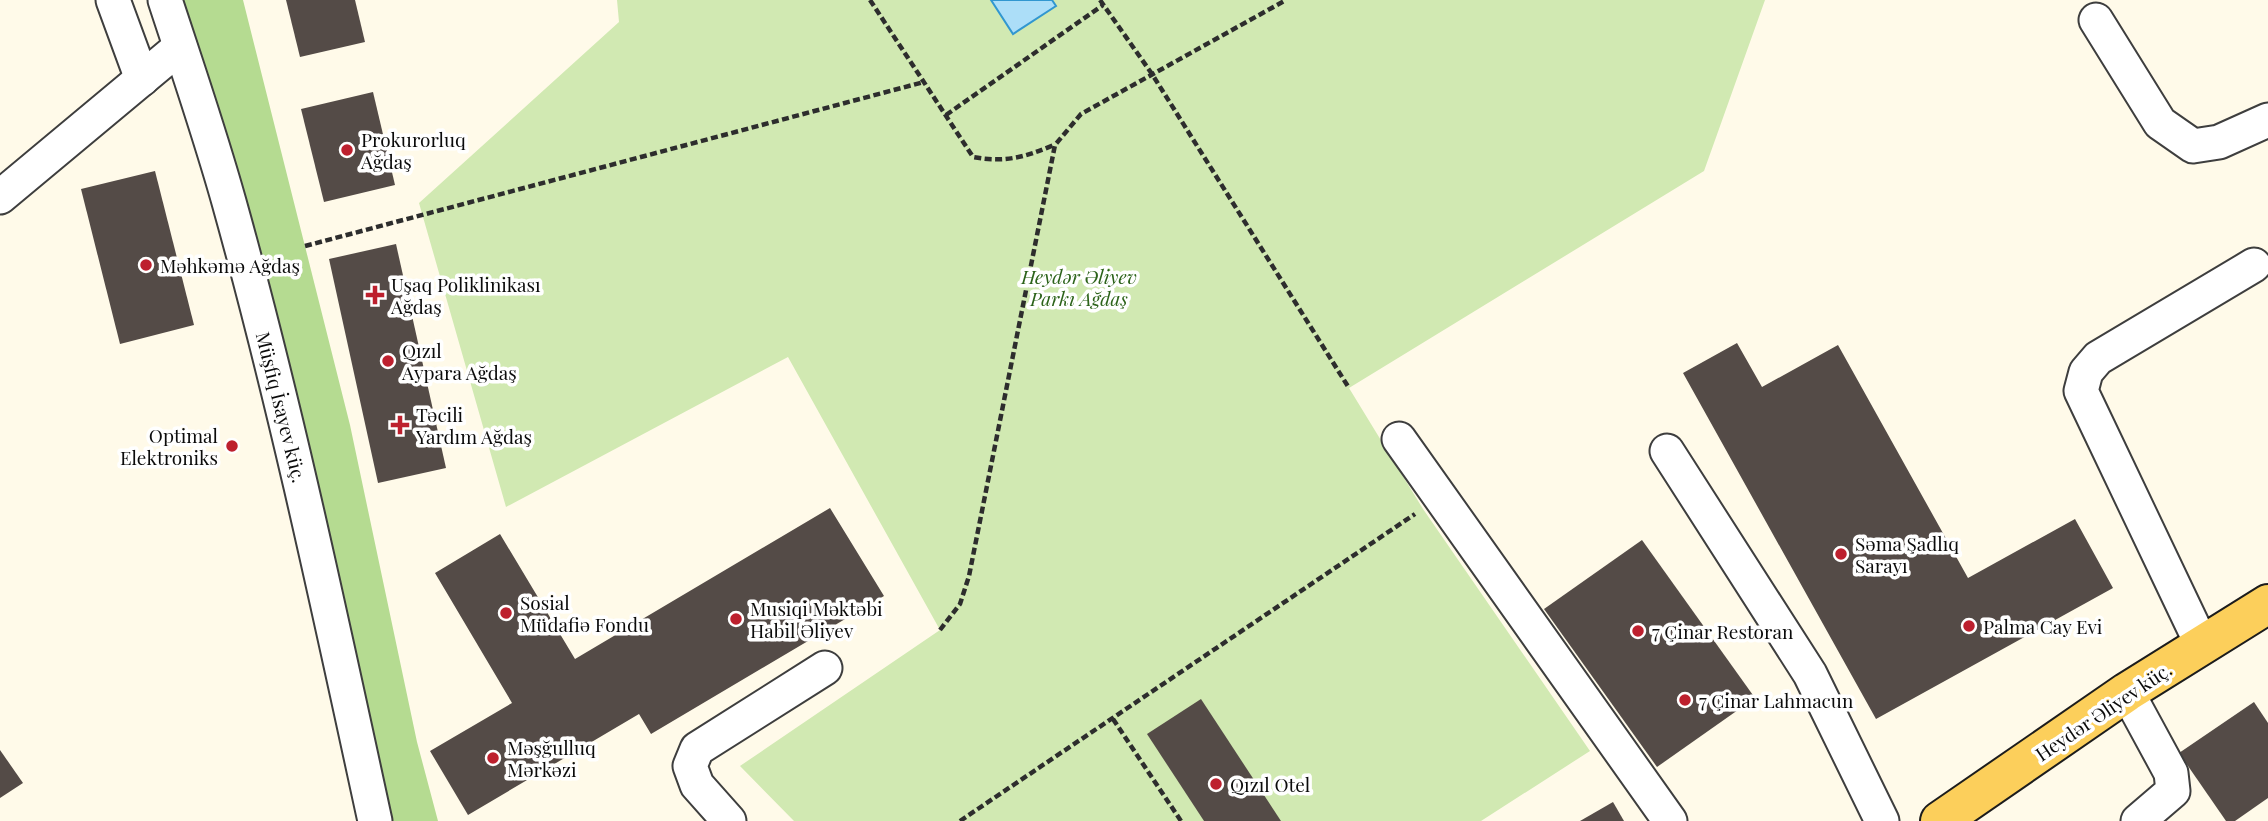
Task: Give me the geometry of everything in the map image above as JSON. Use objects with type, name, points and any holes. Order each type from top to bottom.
[{"type":"main road","name":"Heydər Əliyev küç.","points":[[1940,821],[2127,692],[2202,645],[2264,616]]},
{"type":"street","points":[[113,0],[142,79]]},
{"type":"street","name":"Müşfiq İsayev küç.","points":[[165,0],[229,199],[268,348],[315,541],[375,821]]},
{"type":"street","points":[[2096,20],[2160,122],[2193,146],[2219,142],[2268,120]]},
{"type":"street","points":[[0,197],[180,47]]},
{"type":"street","points":[[2202,645],[2081,391],[2086,372],[2098,358],[2254,265]]},
{"type":"street","points":[[1399,439],[1670,821]]},
{"type":"street","points":[[1667,451],[1810,674],[1882,821]]},
{"type":"street","points":[[729,821],[697,785],[690,766],[697,749],[825,668]]},
{"type":"street","points":[[2127,692],[2171,774],[2173,791],[2138,821]]},
{"type":"path","points":[[870,0],[973,157],[995,161],[1020,159],[1055,145],[1081,114],[1286,0]]},
{"type":"path","points":[[946,115],[1101,2],[1152,74],[1349,388]]},
{"type":"path","points":[[305,246],[924,82]]},
{"type":"path","points":[[940,630],[960,604],[969,576],[1055,145]]},
{"type":"path","points":[[960,821],[1423,509]]},
{"type":"path","points":[[1113,719],[1178,820]]},
{"type":"green space","points":[[179,0],[243,0],[350,425],[417,742],[438,821],[393,821],[349,619],[290,378]]},
{"type":"green space","name":"Heydər Əliyev Parkı Ağdaş","points":[[617,0],[1765,0],[1704,171],[1349,388],[1423,509],[1590,751],[1481,821],[794,821],[740,766],[940,630],[788,357],[506,507],[419,203],[619,22]]},
{"type":"water","points":[[991,0],[1052,0],[1056,6],[1013,34]]},
{"type":"building","points":[[286,0],[355,0],[365,42],[300,57]]},
{"type":"building","points":[[373,92],[395,185],[324,202],[301,109]]},
{"type":"building","points":[[155,171],[194,325],[120,344],[81,189]]},
{"type":"building","points":[[396,244],[446,468],[378,483],[329,259]]},
{"type":"building","points":[[1737,343],[1762,387],[1838,345],[1968,578],[2075,519],[2113,588],[1876,719],[1683,373]]},
{"type":"building","points":[[830,508],[884,596],[651,734],[639,714],[468,815],[430,751],[512,703],[435,573],[500,534],[575,659]]},
{"type":"building","points":[[1642,540],[1755,698],[1657,767],[1544,609]]},
{"type":"building","points":[[1201,699],[1281,821],[1204,821],[1147,734]]},
{"type":"building","points":[[2254,702],[2268,723],[2268,798],[2235,821],[2226,821],[2179,753]]},
{"type":"building","points":[[0,750],[23,783],[0,798]]},
{"type":"building","points":[[1613,802],[1624,821],[1580,821]]},
{"type":"place","name":"Prokurorluq Ağdaş","points":[[347,150]]},
{"type":"place","name":"Məhkəmə Ağdaş","points":[[146,265]]},
{"type":"place","name":"Uşaq Poliklinikası Ağdaş","points":[[375,295]]},
{"type":"place","name":"Qızıl Aypara Ağdaş","points":[[388,361]]},
{"type":"place","name":"Təcili Yardım Ağdaş","points":[[400,425]]},
{"type":"place","name":"Optimal Elektroniks","points":[[232,446]]},
{"type":"place","name":"Səma Şadlıq Sarayı","points":[[1841,554]]},
{"type":"place","name":"Sosial Müdafiə Fondu","points":[[506,613]]},
{"type":"place","name":"Musiqi Məktəbi Habil Əliyev","points":[[736,619]]},
{"type":"place","name":"Palma Cay Evi","points":[[1969,626]]},
{"type":"place","name":"7 Çinar Restoran","points":[[1638,631]]},
{"type":"place","name":"7 Çinar Lahmacun","points":[[1685,700]]},
{"type":"place","name":"Məşğulluq Mərkəzi","points":[[493,758]]},
{"type":"place","name":"Qızıl Otel","points":[[1216,784]]}]
